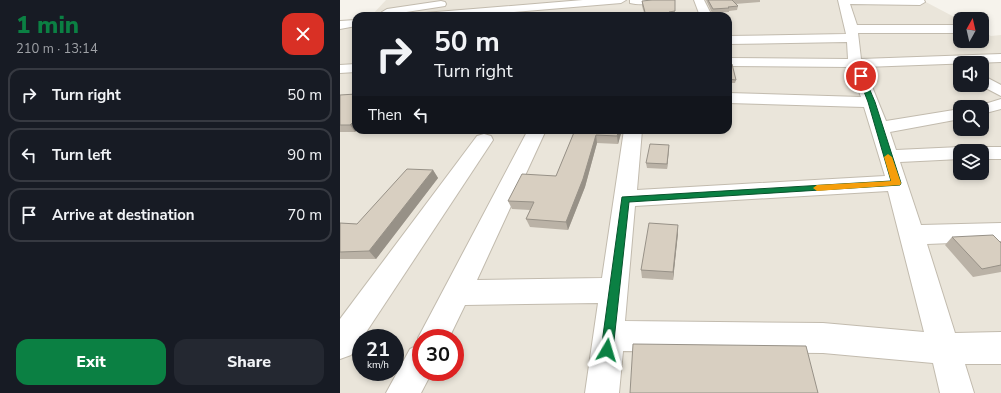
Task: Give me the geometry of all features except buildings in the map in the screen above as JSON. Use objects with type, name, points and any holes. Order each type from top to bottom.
[{"type":"street","points":[[470,12],[621,0]]},
{"type":"street","points":[[637,12],[634,1],[654,0]]},
{"type":"street","points":[[699,0],[704,12]]},
{"type":"street","points":[[920,2],[844,0],[852,33],[855,63],[871,102],[897,183],[957,393]]},
{"type":"street","points":[[387,12],[450,2]]},
{"type":"street","points":[[340,25],[352,24]]},
{"type":"street","points":[[732,40],[953,29]]},
{"type":"street","points":[[732,60],[855,63],[1001,58]]},
{"type":"street","points":[[948,61],[953,64]]},
{"type":"street","points":[[340,69],[352,68]]},
{"type":"street","points":[[989,84],[1001,91]]},
{"type":"street","points":[[732,98],[871,102]]},
{"type":"street","points":[[989,107],[1001,104]]},
{"type":"street","points":[[879,128],[953,115]]},
{"type":"street","points":[[438,329],[535,134]]},
{"type":"street","points":[[602,393],[633,134]]},
{"type":"street","points":[[340,344],[484,140]]},
{"type":"street","points":[[888,156],[953,153]]},
{"type":"street","points":[[989,153],[1001,153]]},
{"type":"street","points":[[625,199],[897,183]]},
{"type":"street","points":[[912,235],[1001,232]]},
{"type":"street","points":[[457,293],[614,290]]},
{"type":"street","points":[[609,336],[823,338],[945,349],[1001,348]]},
{"type":"street","points":[[403,393],[412,376]]},
{"type":"shaded area","points":[[386,0],[922,0],[953,16],[953,48],[989,48],[989,35],[1001,35],[1001,393],[340,393],[340,23],[352,22],[352,134],[732,134],[732,12],[375,12]]},
{"type":"slow traffic","points":[[817,188],[897,183],[888,157]]},
{"type":"route","points":[[607,350],[625,199],[897,183],[861,76]]}]
